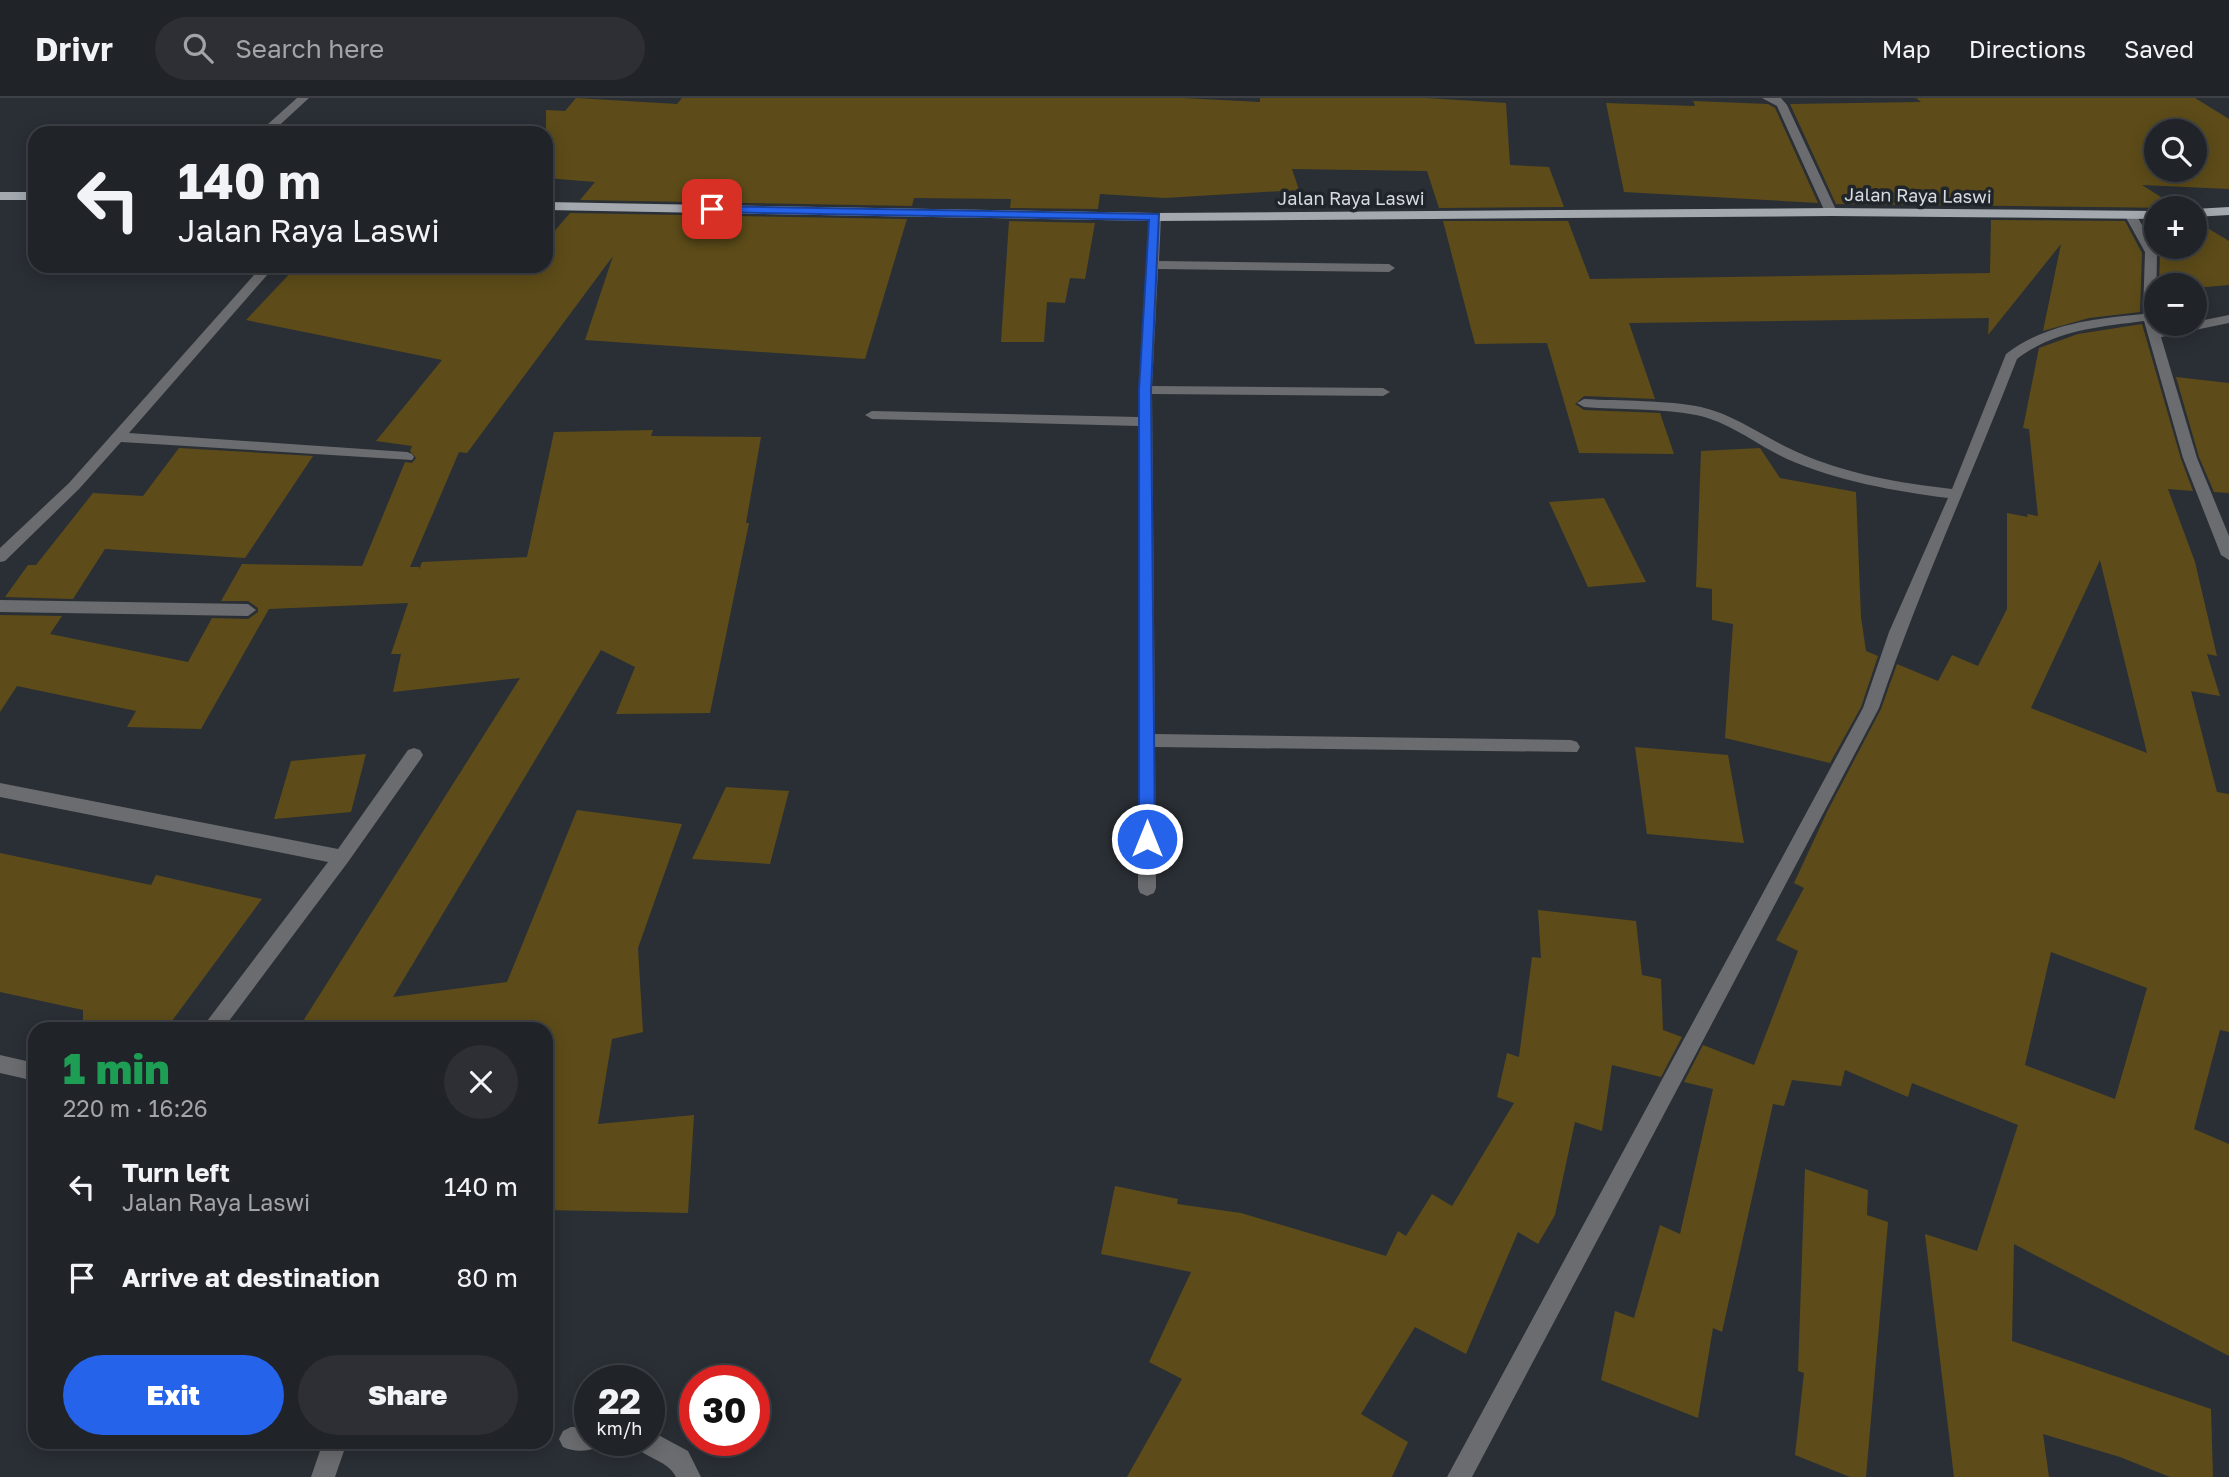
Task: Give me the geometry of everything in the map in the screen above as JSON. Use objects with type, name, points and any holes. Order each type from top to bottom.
[{"type":"main road","points":[[0,196],[28,196]]},
{"type":"main road","name":"Jalan Raya Laswi","points":[[553,206],[1155,217],[1831,212],[2144,215]]},
{"type":"main road","points":[[2207,212],[2229,211]]},
{"type":"street","points":[[272,126],[304,98]]},
{"type":"street","points":[[1767,98],[1777,100],[1782,105],[1831,212]]},
{"type":"street","points":[[2131,216],[2151,251],[2151,273]]},
{"type":"street","points":[[1147,888],[1145,390],[1155,217]]},
{"type":"street","points":[[1152,265],[1389,268]]},
{"type":"street","points":[[0,557],[74,486],[263,273]]},
{"type":"street","points":[[2207,321],[2229,319]]},
{"type":"street","points":[[1459,1477],[1871,708],[1897,632],[1957,494],[2011,357],[2021,348],[2047,334],[2063,329],[2144,326]]},
{"type":"street","points":[[2155,336],[2190,458],[2229,555]]},
{"type":"street","points":[[1145,390],[1383,392]]},
{"type":"street","points":[[1584,403],[1699,411],[1746,429],[1791,455],[1842,474],[1905,488],[1957,494]]},
{"type":"street","points":[[872,415],[1145,422]]},
{"type":"street","points":[[118,437],[407,457]]},
{"type":"street","points":[[0,606],[248,610]]},
{"type":"street","points":[[1146,740],[1571,747]]},
{"type":"street","points":[[216,1022],[342,857],[414,755]]},
{"type":"street","points":[[0,790],[342,857]]},
{"type":"street","points":[[0,1064],[28,1070]]},
{"type":"street","points":[[323,1477],[333,1449]]},
{"type":"street","points":[[665,1451],[680,1459],[689,1477]]},
{"type":"building","points":[[576,98],[677,104],[682,98],[1183,98],[1260,102],[1260,98],[1427,98],[1506,103],[1510,165],[1549,167],[1564,207],[1439,208],[1427,171],[1292,169],[1299,190],[1165,198],[1100,194],[1098,209],[1010,208],[1011,199],[914,198],[912,206],[580,200],[595,182],[553,179],[553,126],[546,126],[546,110],[565,111]]},
{"type":"building","points":[[1916,98],[2195,98],[2229,119],[2229,189],[2142,185],[2159,196],[2144,196],[2144,208],[1836,204],[1790,104],[1921,102]]},
{"type":"building","points":[[1693,101],[1768,104],[1775,108],[1818,203],[1624,192],[1606,103],[1695,106]]},
{"type":"building","points":[[570,213],[907,219],[865,359],[585,340],[613,256],[467,453],[459,452],[410,567],[419,567],[419,570],[422,562],[527,557],[554,432],[653,430],[651,436],[761,437],[746,523],[749,523],[710,713],[616,714],[635,667],[601,650],[393,997],[507,982],[577,810],[682,824],[638,948],[643,1032],[612,1039],[598,1124],[694,1115],[688,1213],[553,1210],[553,1022],[302,1022],[520,678],[393,692],[401,654],[391,654],[408,603],[269,609],[201,729],[127,727],[136,711],[17,686],[0,712],[0,615],[62,616],[50,634],[188,662],[212,618],[248,619],[258,612],[258,608],[248,601],[221,601],[242,564],[362,566],[405,462],[412,463],[416,458],[410,451],[412,446],[376,441],[442,360],[246,320],[290,273],[553,273],[553,233]]},
{"type":"building","points":[[1991,220],[2125,221],[2142,253],[2140,312],[2089,318],[2043,331],[2061,244],[1988,335],[1989,318],[1629,323],[1655,399],[1584,396],[1575,404],[1584,410],[1660,413],[1674,454],[1579,453],[1547,343],[1475,344],[1443,221],[1568,221],[1590,279],[1990,273]]},
{"type":"building","points":[[1009,221],[1095,223],[1085,279],[1070,278],[1065,303],[1047,302],[1044,342],[1001,342]]},
{"type":"building","points":[[2207,228],[2229,241],[2229,285],[2207,287],[2207,273],[2159,273],[2160,259],[2207,259]]},
{"type":"building","points":[[2142,324],[2181,459],[2193,491],[2168,489],[2195,562],[2217,656],[2207,654],[2220,696],[2191,691],[2217,792],[2229,794],[2229,1032],[2220,1030],[2194,1129],[2229,1144],[2229,1356],[2014,1244],[2012,1341],[2211,1409],[2213,1477],[2170,1477],[2120,1457],[2043,1434],[2049,1477],[1954,1477],[1925,1234],[1977,1251],[2018,1125],[1912,1083],[1908,1097],[1845,1070],[1841,1086],[1792,1080],[1784,1106],[1773,1104],[1722,1332],[1713,1328],[1698,1418],[1601,1380],[1615,1311],[1634,1318],[1660,1225],[1680,1234],[1713,1089],[1684,1082],[1703,1045],[1754,1065],[1798,951],[1776,940],[1804,888],[1794,883],[1827,812],[1881,709],[1897,664],[1938,681],[1952,655],[1978,666],[2007,609],[2007,513],[2038,516],[2029,429],[2023,428],[2039,348],[2078,334]],"holes":[[[2100,560],[2147,753],[2031,708]],[[2051,952],[2147,988],[2115,1099],[2025,1065]]]},
{"type":"building","points":[[2176,377],[2229,383],[2229,493],[2214,492],[2199,457]]},
{"type":"building","points":[[179,448],[313,456],[245,558],[105,549],[73,599],[5,597],[28,565],[36,565],[93,493],[143,496]]},
{"type":"building","points":[[1760,448],[1780,478],[1856,492],[1861,617],[1866,651],[1878,656],[1861,707],[1830,763],[1725,738],[1733,624],[1712,620],[1712,589],[1696,587],[1701,451]]},
{"type":"building","points":[[1604,498],[1646,582],[1588,587],[1549,502]]},
{"type":"building","points":[[1635,747],[1728,755],[1744,843],[1647,834]]},
{"type":"building","points":[[366,754],[351,812],[274,819],[291,761]]},
{"type":"building","points":[[726,787],[789,791],[770,864],[692,859]]},
{"type":"building","points":[[0,853],[151,885],[156,875],[262,899],[171,1022],[83,1022],[83,1010],[0,992]]},
{"type":"building","points":[[1538,910],[1636,921],[1642,975],[1661,979],[1663,1030],[1682,1037],[1661,1077],[1612,1065],[1602,1131],[1575,1122],[1555,1215],[1538,1244],[1518,1232],[1466,1354],[1415,1327],[1361,1414],[1408,1442],[1392,1477],[1127,1477],[1182,1379],[1149,1362],[1191,1272],[1101,1254],[1115,1186],[1178,1199],[1177,1204],[1241,1213],[1386,1256],[1398,1231],[1406,1236],[1432,1194],[1452,1206],[1514,1103],[1497,1097],[1507,1053],[1519,1057],[1532,957],[1541,958]]},
{"type":"building","points":[[1805,1169],[1868,1190],[1867,1215],[1888,1222],[1866,1477],[1850,1477],[1795,1455],[1804,1373],[1798,1371]]},
{"type":"route","points":[[712,209],[1155,217],[1145,390],[1147,839]]}]
